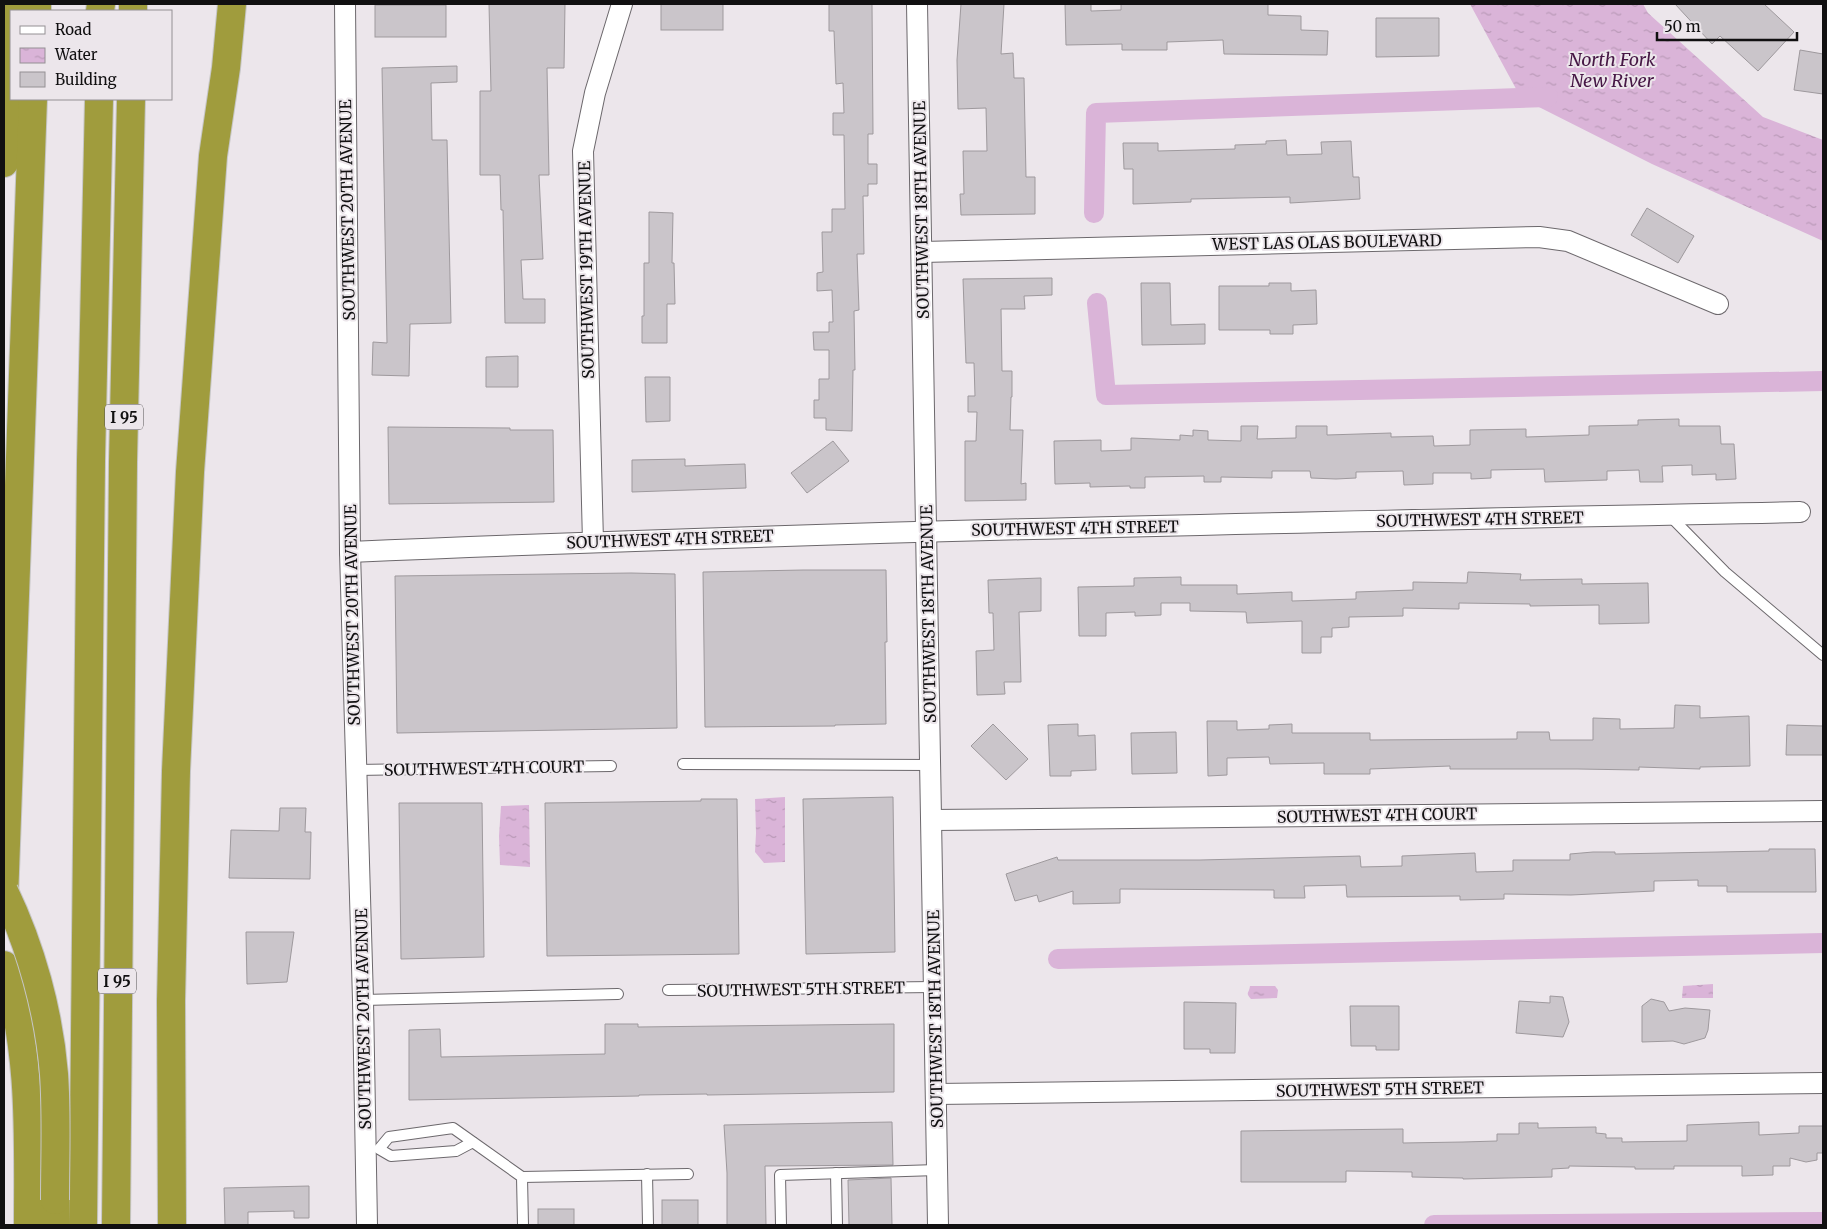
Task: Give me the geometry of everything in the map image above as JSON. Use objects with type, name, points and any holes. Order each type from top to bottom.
[{"type":"highway","points":[[4,163],[10,4]]},
{"type":"highway","points":[[172,1225],[171,1001],[176,771],[190,472],[213,156],[226,68],[232,4]]},
{"type":"highway","points":[[4,898],[33,100]]},
{"type":"highway","points":[[83,1225],[91,461],[99,100]]},
{"type":"highway","name":"I 95","points":[[116,1225],[123,462],[131,100]]},
{"type":"highway","points":[[4,892],[35,974],[51,1047],[55,1095],[55,1212]]},
{"type":"highway","points":[[4,965],[19,1023],[25,1067],[28,1102],[28,1212]]},
{"type":"street","name":"SOUTHWEST 20TH AVENUE","points":[[345,4],[350,552],[363,1000],[372,1148],[367,1225]]},
{"type":"street","name":"SOUTHWEST 19TH AVENUE","points":[[593,542],[583,151],[595,93],[622,4]]},
{"type":"street","name":"SOUTHWEST 18TH AVENUE","points":[[917,4],[938,1225]]},
{"type":"street","name":"WEST LAS OLAS BOULEVARD","points":[[922,252],[1539,237],[1568,241],[1718,304]]},
{"type":"street","name":"SOUTHWEST 4TH STREET","points":[[350,552],[927,531],[1800,512]]},
{"type":"street","name":"SOUTHWEST 4TH COURT","points":[[932,820],[1823,811]]},
{"type":"street","name":"SOUTHWEST 5TH STREET","points":[[936,1094],[1823,1083]]},
{"type":"lane","points":[[1670,515],[1725,572],[1823,655]]},
{"type":"lane","points":[[683,764],[931,765]]},
{"type":"lane","name":"SOUTHWEST 4TH COURT","points":[[356,770],[611,766]]},
{"type":"lane","name":"SOUTHWEST 5TH STREET","points":[[668,990],[934,988]]},
{"type":"lane","points":[[363,1000],[618,994]]},
{"type":"lane","points":[[372,1148],[389,1137],[453,1128],[484,1152],[522,1177],[688,1174]]},
{"type":"lane","points":[[372,1148],[391,1156],[456,1152],[473,1142]]},
{"type":"lane","points":[[781,1225],[780,1175],[937,1170]]},
{"type":"lane","points":[[836,1173],[837,1225]]},
{"type":"lane","points":[[648,1174],[648,1225]]},
{"type":"lane","points":[[522,1177],[523,1225]]},
{"type":"water","name":"North Fork New River","points":[[1470,4],[1643,4],[1648,13],[1763,117],[1823,140],[1823,241],[1652,164],[1521,98]]},
{"type":"water","points":[[785,797],[785,862],[764,863],[755,852],[755,799]]},
{"type":"water","points":[[529,805],[530,867],[500,865],[501,806]]},
{"type":"water","points":[[1713,984],[1713,998],[1682,998],[1683,986]]},
{"type":"water","points":[[1250,986],[1275,986],[1278,990],[1277,998],[1251,999],[1248,994]]},
{"type":"building","points":[[489,4],[565,4],[564,68],[547,68],[549,175],[539,175],[543,259],[521,260],[523,299],[545,299],[545,323],[505,323],[503,210],[501,210],[500,175],[480,175],[480,91],[491,91]]},
{"type":"building","points":[[661,4],[723,4],[723,30],[661,30]]},
{"type":"building","points":[[829,4],[872,4],[873,134],[868,134],[868,164],[877,164],[877,184],[868,184],[868,196],[863,196],[864,254],[857,254],[859,310],[854,311],[855,370],[853,370],[852,431],[826,430],[826,418],[814,418],[814,400],[819,400],[819,379],[829,379],[829,350],[814,350],[813,332],[829,332],[829,322],[833,322],[832,290],[817,291],[817,273],[823,272],[822,232],[832,232],[832,209],[845,209],[844,135],[833,135],[833,113],[844,113],[843,83],[836,84],[834,31],[829,31]]},
{"type":"building","points":[[961,4],[1004,4],[1001,54],[1013,53],[1014,78],[1024,78],[1026,177],[1035,177],[1035,214],[961,215],[960,194],[964,194],[963,151],[987,151],[986,108],[958,109],[957,60]]},
{"type":"building","points":[[1065,4],[1091,4],[1091,11],[1121,10],[1121,4],[1268,4],[1268,15],[1301,16],[1301,30],[1328,31],[1327,55],[1224,54],[1223,40],[1167,42],[1167,50],[1122,50],[1122,44],[1066,45]]},
{"type":"building","points":[[1675,4],[1764,4],[1794,32],[1758,71],[1720,36],[1712,44]]},
{"type":"building","points":[[375,5],[446,5],[446,37],[375,37]]},
{"type":"building","points":[[1376,18],[1439,18],[1439,56],[1376,57]]},
{"type":"building","points":[[1800,50],[1823,54],[1823,94],[1794,90]]},
{"type":"building","points":[[457,66],[457,82],[431,83],[432,140],[447,140],[451,323],[410,324],[409,376],[372,375],[373,342],[387,343],[382,68]]},
{"type":"building","points":[[1286,140],[1287,155],[1322,154],[1321,142],[1351,141],[1353,177],[1359,177],[1360,199],[1290,203],[1290,197],[1191,199],[1191,202],[1133,204],[1133,169],[1124,169],[1123,143],[1158,143],[1158,151],[1235,149],[1235,145],[1266,144],[1266,141]]},
{"type":"building","points":[[1647,208],[1694,236],[1678,263],[1631,235]]},
{"type":"building","points":[[649,212],[673,213],[672,263],[674,263],[675,304],[667,304],[667,343],[642,343],[644,263],[649,263]]},
{"type":"building","points":[[1052,278],[1052,295],[1024,296],[1025,309],[1001,309],[1002,371],[1012,371],[1010,430],[1023,430],[1021,484],[1026,483],[1026,500],[965,501],[965,441],[976,441],[977,412],[968,412],[968,396],[975,396],[974,363],[966,363],[963,279]]},
{"type":"building","points":[[1141,283],[1170,283],[1171,325],[1205,324],[1205,344],[1142,345]]},
{"type":"building","points":[[1269,283],[1291,283],[1291,291],[1316,290],[1317,324],[1293,325],[1293,334],[1270,334],[1270,330],[1219,330],[1219,286],[1269,286]]},
{"type":"building","points":[[518,356],[518,387],[486,387],[486,357]]},
{"type":"building","points":[[645,377],[670,377],[670,421],[646,422]]},
{"type":"building","points":[[1679,419],[1679,426],[1720,426],[1721,444],[1734,444],[1736,479],[1716,480],[1716,474],[1692,475],[1692,465],[1662,466],[1663,482],[1640,482],[1639,470],[1607,471],[1607,480],[1545,482],[1544,469],[1491,470],[1491,478],[1471,479],[1471,473],[1433,473],[1433,484],[1404,485],[1403,471],[1356,472],[1356,478],[1336,479],[1311,478],[1310,471],[1272,471],[1272,478],[1221,477],[1221,482],[1204,482],[1204,476],[1145,477],[1145,488],[1130,488],[1130,486],[1090,487],[1090,483],[1055,484],[1054,441],[1101,440],[1101,451],[1131,450],[1131,438],[1180,440],[1180,435],[1193,436],[1193,430],[1208,431],[1208,440],[1241,441],[1241,426],[1258,426],[1257,439],[1296,438],[1296,426],[1327,426],[1327,435],[1391,433],[1391,437],[1433,436],[1434,446],[1470,445],[1470,430],[1526,429],[1526,437],[1589,435],[1589,426],[1638,425],[1638,420]]},
{"type":"building","points":[[388,427],[553,430],[554,502],[389,504]]},
{"type":"building","points":[[833,441],[849,461],[807,493],[791,473]]},
{"type":"building","points":[[685,459],[685,466],[745,464],[746,488],[632,492],[632,460]]},
{"type":"building","points":[[886,570],[886,724],[705,727],[703,572]]},
{"type":"building","points":[[1468,572],[1521,574],[1520,580],[1582,579],[1582,584],[1648,583],[1649,623],[1599,624],[1599,605],[1530,606],[1530,604],[1459,603],[1459,609],[1403,608],[1403,616],[1349,617],[1349,627],[1332,628],[1332,637],[1321,637],[1321,653],[1302,653],[1302,621],[1247,623],[1246,612],[1190,611],[1190,603],[1161,603],[1161,615],[1135,616],[1135,612],[1106,613],[1106,636],[1079,636],[1078,587],[1134,586],[1134,578],[1181,577],[1181,585],[1237,585],[1237,594],[1292,592],[1292,601],[1356,599],[1356,592],[1413,590],[1413,582],[1467,583]]},
{"type":"building","points":[[675,574],[677,728],[397,733],[395,576]]},
{"type":"building","points":[[1041,578],[1041,611],[1019,612],[1021,682],[1004,682],[1005,694],[977,695],[976,651],[994,650],[993,613],[989,613],[988,580]]},
{"type":"building","points":[[1675,705],[1700,706],[1700,718],[1749,716],[1750,766],[1700,767],[1700,769],[1639,767],[1639,770],[1450,769],[1450,766],[1370,769],[1370,774],[1324,774],[1324,763],[1270,764],[1269,757],[1227,758],[1227,775],[1208,776],[1207,721],[1237,721],[1237,730],[1269,729],[1269,725],[1292,724],[1292,733],[1370,733],[1370,740],[1517,739],[1517,732],[1549,732],[1550,740],[1593,740],[1593,718],[1620,719],[1620,729],[1674,728]]},
{"type":"building","points":[[993,724],[1028,759],[1006,780],[971,746]]},
{"type":"building","points":[[1078,724],[1078,736],[1095,735],[1096,770],[1071,771],[1071,776],[1050,776],[1048,725]]},
{"type":"building","points":[[1787,725],[1823,726],[1823,755],[1786,755]]},
{"type":"building","points":[[1176,732],[1177,773],[1132,774],[1131,733]]},
{"type":"building","points":[[893,797],[895,952],[806,954],[803,799]]},
{"type":"building","points":[[701,799],[737,799],[739,954],[547,956],[545,803],[701,801]]},
{"type":"building","points":[[399,803],[482,803],[484,957],[401,959]]},
{"type":"building","points":[[280,808],[306,808],[305,832],[311,832],[310,879],[229,878],[231,830],[279,831]]},
{"type":"building","points":[[1769,849],[1815,849],[1816,892],[1727,892],[1727,886],[1698,886],[1698,880],[1654,881],[1654,891],[1571,895],[1504,894],[1504,899],[1460,900],[1460,896],[1347,897],[1346,885],[1304,886],[1305,898],[1274,898],[1274,890],[1120,889],[1120,903],[1073,904],[1073,891],[1039,902],[1037,895],[1015,901],[1006,874],[1057,857],[1058,860],[1200,860],[1360,856],[1361,867],[1402,866],[1402,856],[1475,853],[1476,872],[1513,871],[1513,860],[1570,860],[1570,854],[1593,852],[1615,852],[1615,854],[1769,851]]},
{"type":"building","points":[[246,932],[294,932],[287,982],[247,984]]},
{"type":"building","points":[[1550,996],[1563,997],[1569,1022],[1563,1037],[1516,1033],[1519,1001],[1550,1003]]},
{"type":"building","points":[[1651,999],[1664,1002],[1669,1011],[1685,1008],[1710,1010],[1708,1030],[1705,1038],[1684,1044],[1673,1041],[1642,1042],[1642,1006]]},
{"type":"building","points":[[1184,1002],[1236,1003],[1235,1053],[1210,1053],[1210,1049],[1184,1049]]},
{"type":"building","points":[[1350,1006],[1399,1006],[1399,1050],[1376,1050],[1376,1046],[1351,1046]]},
{"type":"building","points":[[605,1024],[638,1024],[638,1027],[894,1024],[894,1092],[409,1100],[409,1030],[440,1029],[441,1057],[605,1054]]},
{"type":"building","points":[[892,1122],[893,1165],[765,1166],[766,1225],[727,1225],[727,1173],[724,1125]]},
{"type":"building","points":[[1759,1122],[1759,1135],[1799,1133],[1799,1126],[1823,1126],[1823,1153],[1817,1153],[1817,1160],[1806,1162],[1790,1158],[1790,1166],[1773,1166],[1773,1175],[1742,1176],[1742,1166],[1674,1166],[1674,1169],[1635,1169],[1635,1167],[1569,1166],[1569,1168],[1552,1169],[1552,1177],[1463,1179],[1412,1177],[1412,1172],[1346,1171],[1346,1182],[1241,1182],[1241,1131],[1403,1129],[1403,1143],[1463,1142],[1497,1141],[1497,1134],[1519,1134],[1519,1123],[1538,1123],[1538,1128],[1596,1127],[1596,1133],[1606,1134],[1606,1138],[1622,1138],[1622,1142],[1687,1141],[1687,1125]]},
{"type":"building","points":[[891,1178],[892,1225],[849,1225],[848,1180]]},
{"type":"building","points":[[309,1186],[309,1218],[294,1218],[294,1211],[248,1212],[248,1225],[225,1225],[224,1188]]},
{"type":"building","points":[[662,1200],[698,1200],[698,1225],[662,1225]]},
{"type":"building","points":[[538,1209],[574,1209],[574,1225],[538,1225]]},
{"type":"waterway","points":[[1094,213],[1096,113],[1548,97]]},
{"type":"waterway","points":[[1097,303],[1106,395],[1823,381]]},
{"type":"waterway","points":[[1058,959],[1823,943]]},
{"type":"waterway","points":[[1434,1225],[1823,1222]]}]
